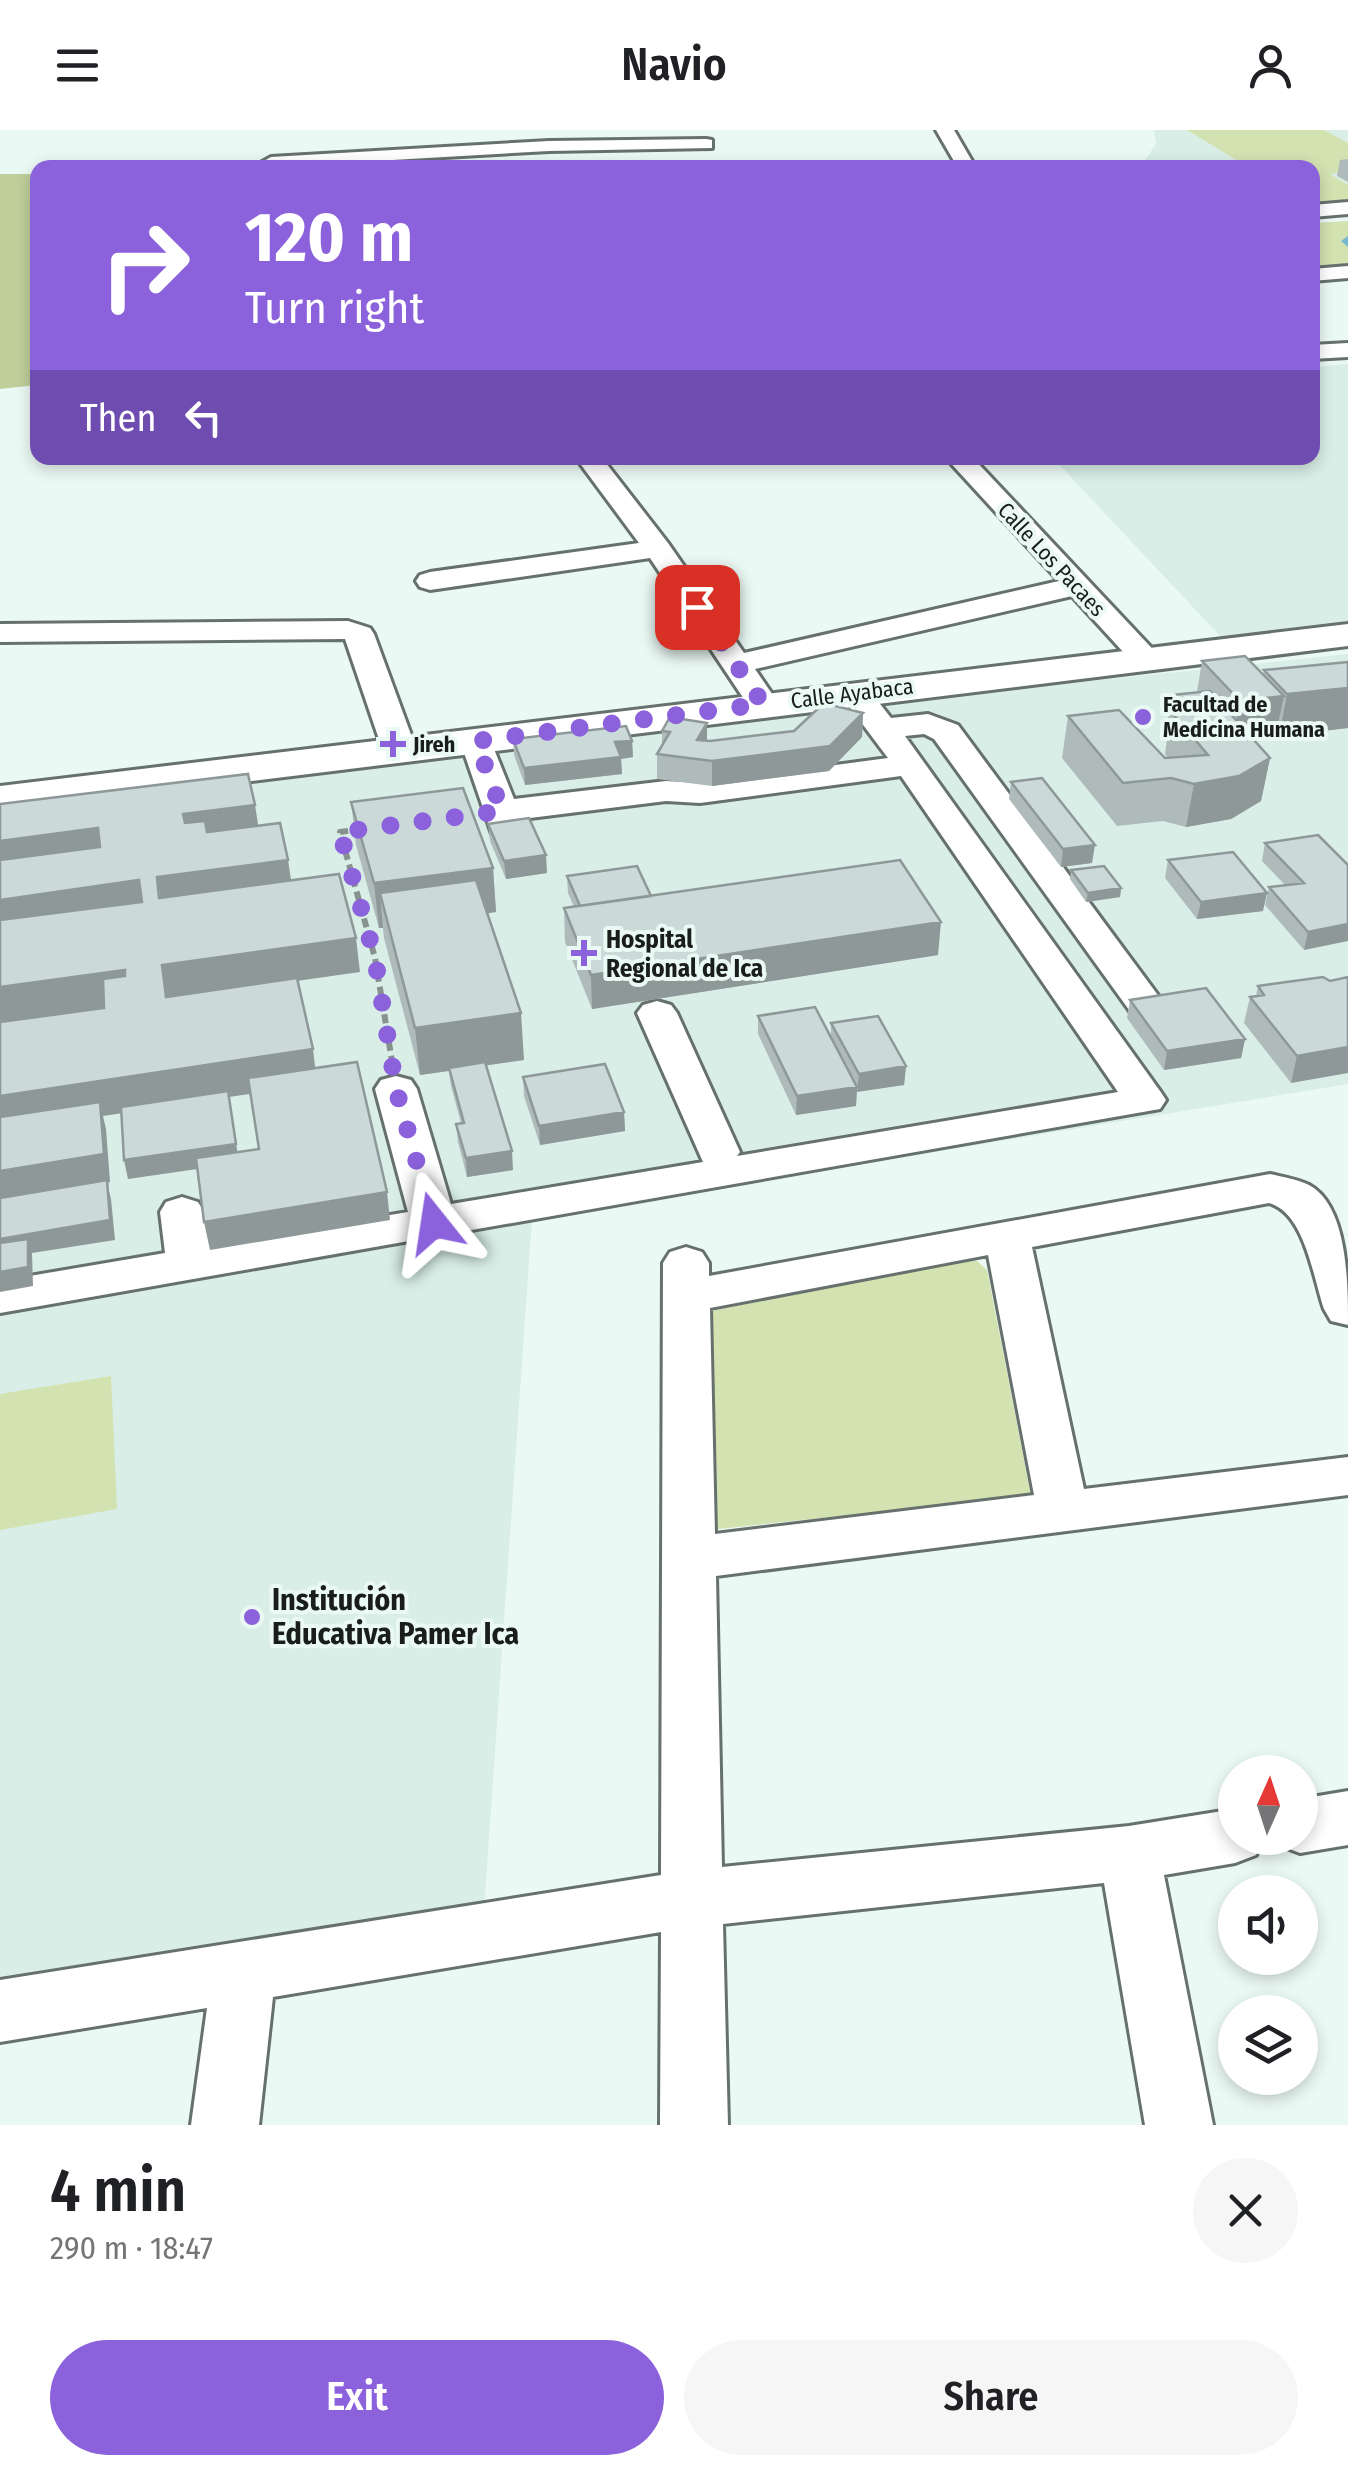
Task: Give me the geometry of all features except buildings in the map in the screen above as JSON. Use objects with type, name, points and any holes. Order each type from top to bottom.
[{"type":"main road","name":"Calle Ayabaca","points":[[0,799],[1348,635]]},
{"type":"street","points":[[946,130],[963,160]]},
{"type":"street","points":[[294,160],[546,138],[706,144]]},
{"type":"street","points":[[662,145],[671,160]]},
{"type":"street","points":[[1320,210],[1348,208]]},
{"type":"street","points":[[1320,274],[1348,272]]},
{"type":"street","points":[[1320,352],[1348,350]]},
{"type":"street","points":[[593,465],[658,549],[763,704]]},
{"type":"street","name":"Calle Los Pacaes","points":[[964,465],[1146,659]]},
{"type":"street","points":[[430,582],[658,549]]},
{"type":"street","points":[[736,664],[1076,586]]},
{"type":"street","points":[[0,632],[348,630],[358,634],[400,751]]},
{"type":"street","points":[[431,1211],[1145,1100],[855,693]]},
{"type":"street","points":[[882,729],[928,724],[946,732],[1141,998],[1075,1000]]},
{"type":"street","points":[[476,741],[506,822],[655,792],[700,794],[908,766]]},
{"type":"street","points":[[996,886],[1054,878]]},
{"type":"street","points":[[656,1013],[718,1152]]},
{"type":"street","points":[[0,1297],[190,1264],[718,1152],[1133,1083]]},
{"type":"street","points":[[396,1089],[431,1211]]},
{"type":"street","points":[[694,2125],[686,1279],[1007,1235],[1256,1188],[1284,1190],[1313,1212],[1348,1309]]},
{"type":"street","points":[[182,1212],[190,1264]]},
{"type":"street","points":[[1007,1235],[1063,1512]]},
{"type":"street","points":[[690,1558],[1348,1476]]},
{"type":"street","points":[[1318,1823],[1348,1818]]},
{"type":"street","points":[[0,2010],[244,1974],[691,1899],[1128,1853],[1218,1839]]},
{"type":"street","points":[[1128,1853],[1179,2125]]},
{"type":"street","points":[[225,2125],[244,1974]]},
{"type":"path","points":[[376,827],[340,832],[375,958],[396,1089]]},
{"type":"shaded area","points":[[1154,130],[1348,130],[1348,205],[1320,207],[1320,160],[1145,160],[1156,144]]},
{"type":"shaded area","points":[[1348,364],[1348,621],[1220,636],[1060,465],[1320,465],[1320,366]]},
{"type":"shaded area","points":[[1348,654],[1348,1084],[532,1218],[483,1925],[0,1997],[0,811],[966,694]]},
{"type":"green space","points":[[1187,130],[1324,130],[1348,143],[1348,172],[1330,174],[1348,185],[1348,203],[1320,205],[1320,160],[1236,160]]},
{"type":"green space","points":[[0,174],[30,174],[30,386],[0,389]]},
{"type":"green space","points":[[1348,221],[1348,266],[1320,268],[1320,223]]},
{"type":"green space","points":[[964,1260],[977,1261],[987,1270],[1031,1496],[699,1531],[696,1314]]},
{"type":"green space","points":[[111,1376],[117,1509],[0,1530],[0,1394]]},
{"type":"waterway","points":[[1348,238],[1344,241],[1348,245]]},
{"type":"place","name":"Facultad de Medicina Humana","points":[[1143,717]]},
{"type":"place","name":"Jireh","points":[[393,744]]},
{"type":"place","name":"Hospital Regional de Ica","points":[[584,953]]},
{"type":"place","name":"Institución Educativa Pamer Ica","points":[[252,1617]]},
{"type":"route","points":[[434,1223],[396,1089],[375,958],[340,832],[502,811],[476,741],[763,704],[697,607]]}]
